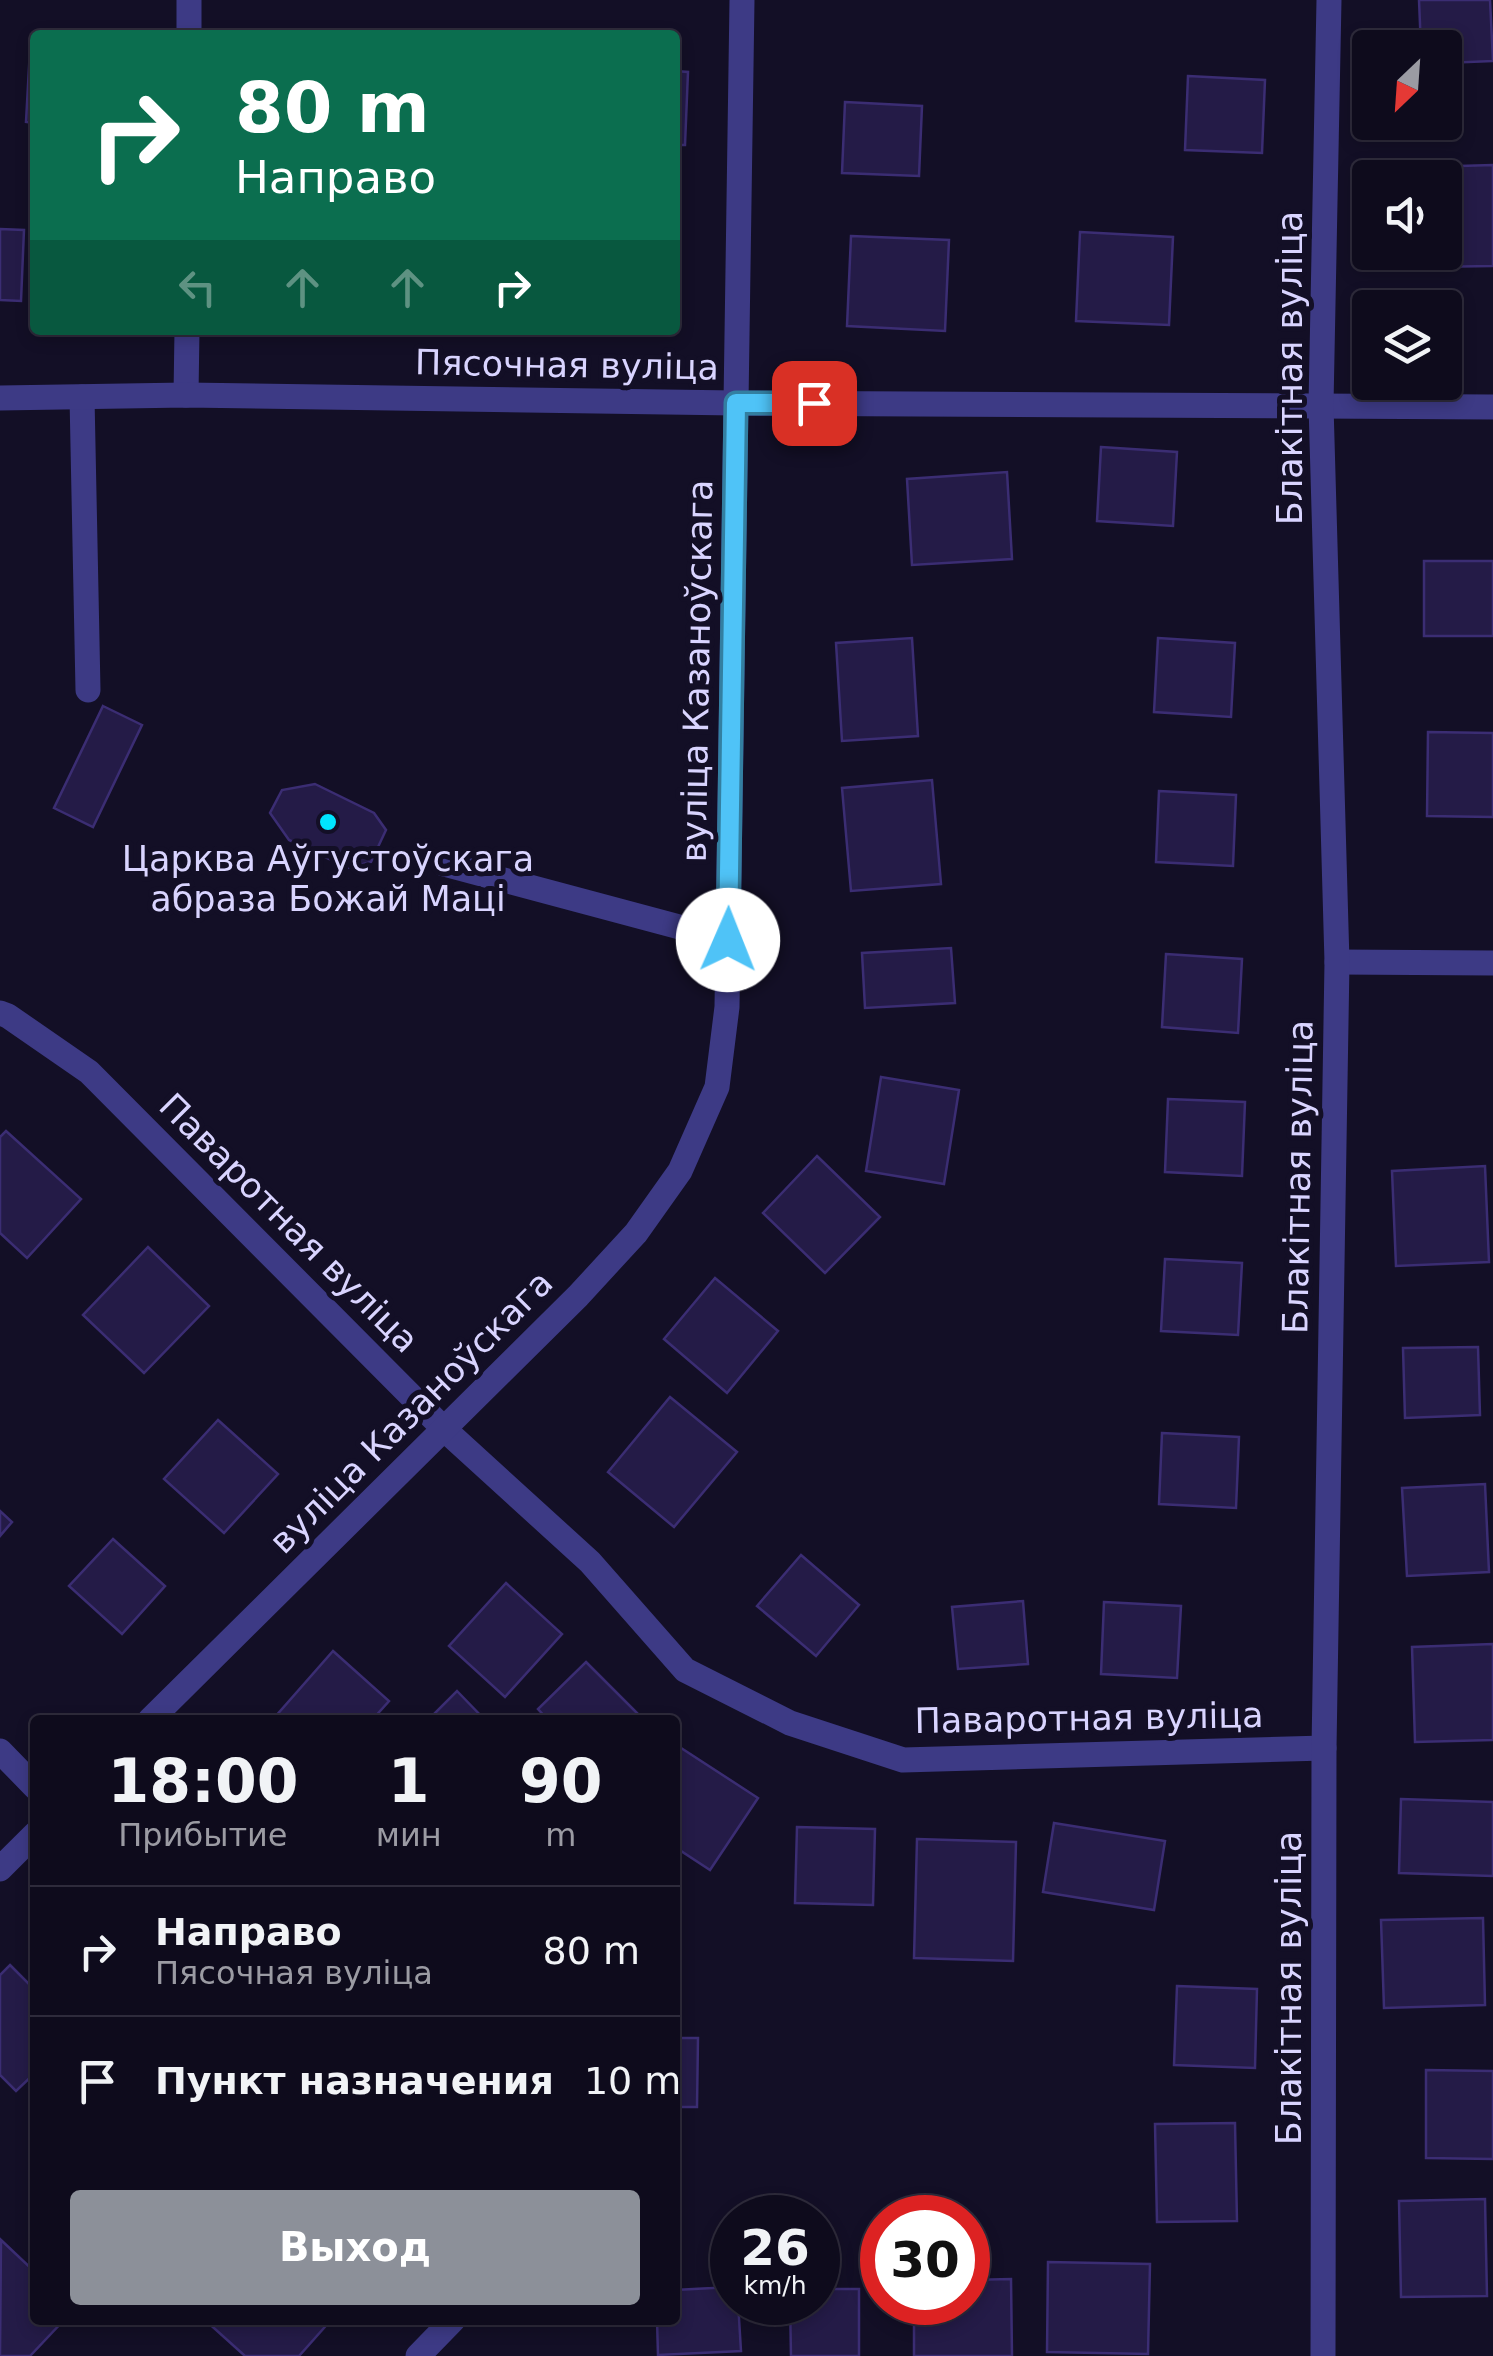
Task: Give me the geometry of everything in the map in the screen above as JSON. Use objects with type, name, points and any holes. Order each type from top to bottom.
[{"type":"street","points":[[189,0],[189,30]]},
{"type":"street","name":"вуліца Казаноўскага","points":[[155,1715],[578,1296],[636,1233],[680,1171],[717,1088],[727,1007],[742,0]]},
{"type":"street","name":"Блакітная вуліца","points":[[1324,2356],[1324,1748],[1337,962],[1321,405],[1328,0]]},
{"type":"street","points":[[186,335],[186,395]]},
{"type":"street","name":"Пясочная вуліца","points":[[0,398],[186,395],[1493,407]]},
{"type":"street","points":[[82,397],[88,690]]},
{"type":"street","points":[[444,864],[728,940]]},
{"type":"street","points":[[1337,962],[1493,963]]},
{"type":"street","name":"Паваротная вуліца","points":[[0,1013],[89,1072],[444,1429],[590,1562],[685,1670],[790,1723],[904,1760],[1324,1748]]},
{"type":"street","points":[[0,1751],[30,1782]]},
{"type":"street","points":[[0,1869],[30,1839]]},
{"type":"street","points":[[418,2356],[448,2325]]},
{"type":"building","points":[[1419,0],[1490,0],[1493,61],[1462,62],[1462,30],[1420,30]]},
{"type":"building","points":[[30,49],[30,122],[26,122]]},
{"type":"building","points":[[680,71],[688,72],[685,145],[680,145]]},
{"type":"building","points":[[1188,76],[1265,80],[1262,153],[1185,150]]},
{"type":"building","points":[[845,102],[922,106],[919,176],[842,173]]},
{"type":"building","points":[[1493,165],[1493,266],[1462,266],[1462,166]]},
{"type":"building","points":[[0,229],[24,230],[21,301],[0,300]]},
{"type":"building","points":[[1080,232],[1173,237],[1169,325],[1076,321]]},
{"type":"building","points":[[851,236],[949,240],[945,331],[847,326]]},
{"type":"building","points":[[1101,447],[1177,452],[1173,526],[1097,521]]},
{"type":"building","points":[[1007,472],[1012,559],[912,565],[907,479]]},
{"type":"building","points":[[1424,561],[1493,561],[1493,636],[1424,636]]},
{"type":"building","points":[[912,638],[918,736],[842,741],[836,643]]},
{"type":"building","points":[[1158,638],[1235,643],[1231,717],[1154,712]]},
{"type":"building","points":[[103,706],[142,725],[93,827],[54,808]]},
{"type":"building","points":[[1428,732],[1493,733],[1493,817],[1427,816]]},
{"type":"building","points":[[932,780],[941,884],[851,891],[842,788]]},
{"type":"building","name":"Царква Аўгустоўскага абраза Божай Маці","points":[[315,784],[374,813],[386,830],[371,862],[348,868],[289,840],[270,813],[282,790]]},
{"type":"building","points":[[1159,791],[1236,795],[1233,866],[1156,862]]},
{"type":"building","points":[[951,948],[955,1003],[865,1008],[862,953]]},
{"type":"building","points":[[1166,954],[1242,959],[1238,1033],[1162,1027]]},
{"type":"building","points":[[881,1077],[959,1090],[944,1184],[866,1171]]},
{"type":"building","points":[[1168,1099],[1245,1102],[1242,1176],[1165,1172]]},
{"type":"building","points":[[6,1131],[81,1199],[27,1258],[0,1233],[0,1137]]},
{"type":"building","points":[[817,1156],[880,1217],[825,1273],[763,1213]]},
{"type":"building","points":[[1485,1166],[1489,1262],[1396,1266],[1392,1171]]},
{"type":"building","points":[[148,1247],[209,1306],[144,1373],[83,1315]]},
{"type":"building","points":[[1165,1259],[1242,1263],[1238,1335],[1161,1331]]},
{"type":"building","points":[[715,1278],[778,1331],[727,1393],[664,1339]]},
{"type":"building","points":[[1478,1347],[1480,1415],[1405,1418],[1403,1348]]},
{"type":"building","points":[[670,1397],[737,1452],[674,1527],[608,1472]]},
{"type":"building","points":[[218,1420],[278,1474],[224,1533],[164,1479]]},
{"type":"building","points":[[1162,1433],[1239,1437],[1236,1508],[1159,1504]]},
{"type":"building","points":[[1485,1484],[1489,1572],[1407,1576],[1402,1488]]},
{"type":"building","points":[[0,1511],[12,1522],[0,1536]]},
{"type":"building","points":[[113,1539],[165,1586],[122,1634],[69,1586]]},
{"type":"building","points":[[801,1555],[859,1605],[816,1656],[757,1606]]},
{"type":"building","points":[[506,1583],[562,1634],[505,1697],[449,1646]]},
{"type":"building","points":[[1023,1601],[1028,1664],[958,1669],[952,1607]]},
{"type":"building","points":[[1104,1602],[1181,1606],[1177,1678],[1101,1674]]},
{"type":"building","points":[[1493,1644],[1493,1740],[1415,1742],[1412,1647]]},
{"type":"building","points":[[333,1651],[389,1701],[376,1715],[277,1715]]},
{"type":"building","points":[[586,1662],[639,1715],[543,1715],[538,1709]]},
{"type":"building","points":[[457,1691],[480,1715],[433,1715]]},
{"type":"building","points":[[680,1747],[758,1798],[710,1870],[680,1850]]},
{"type":"building","points":[[1401,1799],[1493,1802],[1493,1876],[1399,1873]]},
{"type":"building","points":[[1054,1823],[1165,1841],[1154,1910],[1043,1892]]},
{"type":"building","points":[[797,1827],[875,1829],[873,1905],[795,1903]]},
{"type":"building","points":[[917,1839],[1016,1842],[1013,1961],[914,1958]]},
{"type":"building","points":[[1483,1918],[1485,2005],[1384,2008],[1381,1920]]},
{"type":"building","points":[[10,1965],[30,1985],[30,2078],[16,2091],[0,2075],[0,1975]]},
{"type":"building","points":[[1177,1986],[1257,1989],[1255,2068],[1174,2065]]},
{"type":"building","points":[[680,2038],[698,2038],[697,2107],[680,2107]]},
{"type":"building","points":[[1426,2070],[1493,2071],[1493,2159],[1426,2158]]},
{"type":"building","points":[[1235,2123],[1237,2221],[1157,2222],[1155,2124]]},
{"type":"building","points":[[1485,2199],[1487,2296],[1401,2297],[1399,2201]]},
{"type":"building","points":[[1,2240],[30,2267],[30,2325],[59,2325],[30,2356],[0,2356]]},
{"type":"building","points":[[1048,2262],[1150,2264],[1148,2354],[1047,2352]]},
{"type":"building","points":[[990,2279],[1011,2279],[1012,2356],[914,2356],[914,2325],[990,2325]]},
{"type":"building","points":[[710,2288],[710,2325],[739,2325],[741,2351],[658,2355],[657,2325],[680,2325],[680,2290]]},
{"type":"building","points":[[840,2289],[859,2289],[859,2356],[791,2356],[790,2325],[840,2325]]},
{"type":"building","points":[[211,2325],[327,2325],[299,2356],[245,2356]]},
{"type":"place","name":"Царква Аўгустоўскага абраза Божай Маці","points":[[328,822]]},
{"type":"route","points":[[728,940],[736,403],[814,403]]}]
